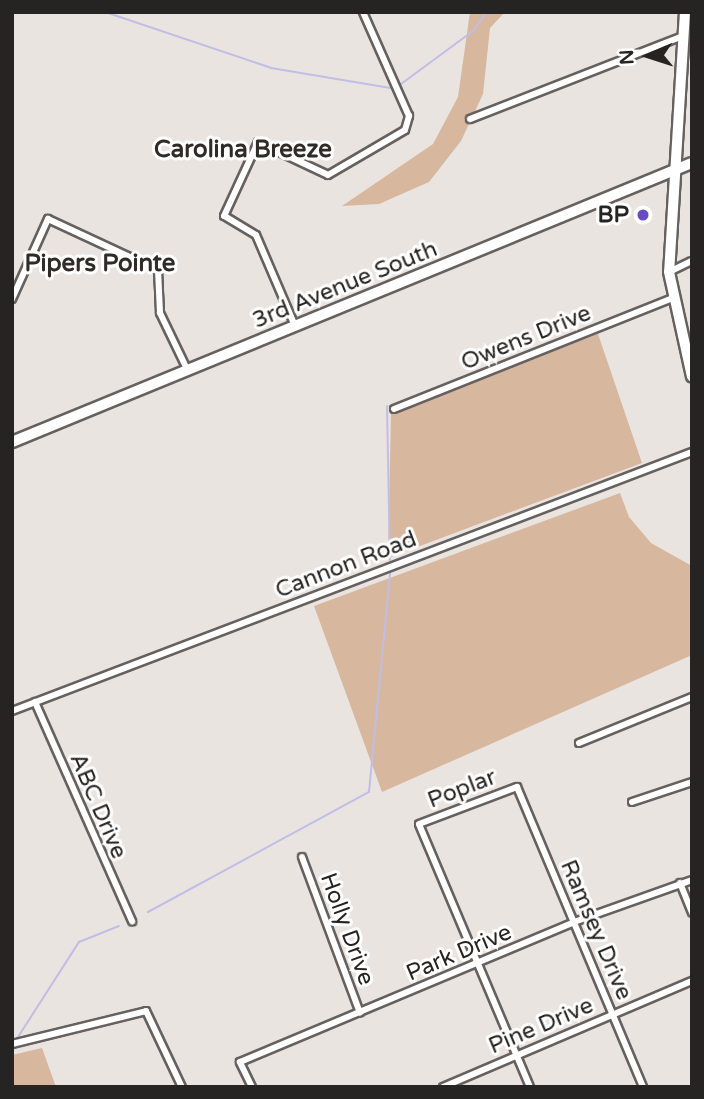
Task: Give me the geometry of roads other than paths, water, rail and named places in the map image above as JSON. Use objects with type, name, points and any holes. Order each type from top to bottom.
[{"type":"main road","points":[[685,12],[672,172],[669,272],[671,299],[692,377]]},
{"type":"main road","name":"3rd Avenue South","points":[[12,442],[692,163]]},
{"type":"street","points":[[295,326],[256,235],[224,216],[258,142],[328,175],[405,130],[409,116],[363,12]]},
{"type":"street","points":[[470,119],[683,36]]},
{"type":"street","points":[[12,299],[48,219],[158,270],[160,313],[187,369]]},
{"type":"street","points":[[669,272],[692,261]]},
{"type":"street","name":"Owens Drive","points":[[394,409],[671,299]]},
{"type":"street","points":[[680,332],[692,328]]},
{"type":"street","name":"Cannon Road","points":[[12,711],[692,452]]},
{"type":"street","points":[[579,743],[692,697]]},
{"type":"street","name":"ABC Drive","points":[[35,702],[132,921]]},
{"type":"street","points":[[632,802],[692,782]]},
{"type":"street","name":"Poplar","points":[[479,966],[419,824],[517,787]]},
{"type":"street","name":"Ramsey Drive","points":[[517,787],[643,1087]]},
{"type":"street","name":"Holly Drive","points":[[302,857],[360,1013]]},
{"type":"street","name":"Park Drive","points":[[252,1087],[240,1062],[479,966],[574,922],[692,880]]},
{"type":"street","points":[[680,883],[692,913]]},
{"type":"street","points":[[479,966],[530,1087]]},
{"type":"street","name":"Pine Drive","points":[[443,1087],[692,981]]},
{"type":"street","points":[[12,1044],[146,1011],[182,1087]]},
{"type":"waterway","points":[[105,12],[271,68],[390,88]]},
{"type":"waterway","points":[[401,84],[473,31],[487,12]]},
{"type":"waterway","points":[[387,406],[390,560]]},
{"type":"waterway","points":[[148,912],[369,792],[390,573]]},
{"type":"waterway","points":[[18,1037],[79,942],[119,926]]},
{"type":"place","name":"BP","points":[[643,215]]},
{"type":"district","name":"Carolina Breeze","points":[[243,150]]},
{"type":"district","name":"Pipers Pointe","points":[[100,264]]}]
